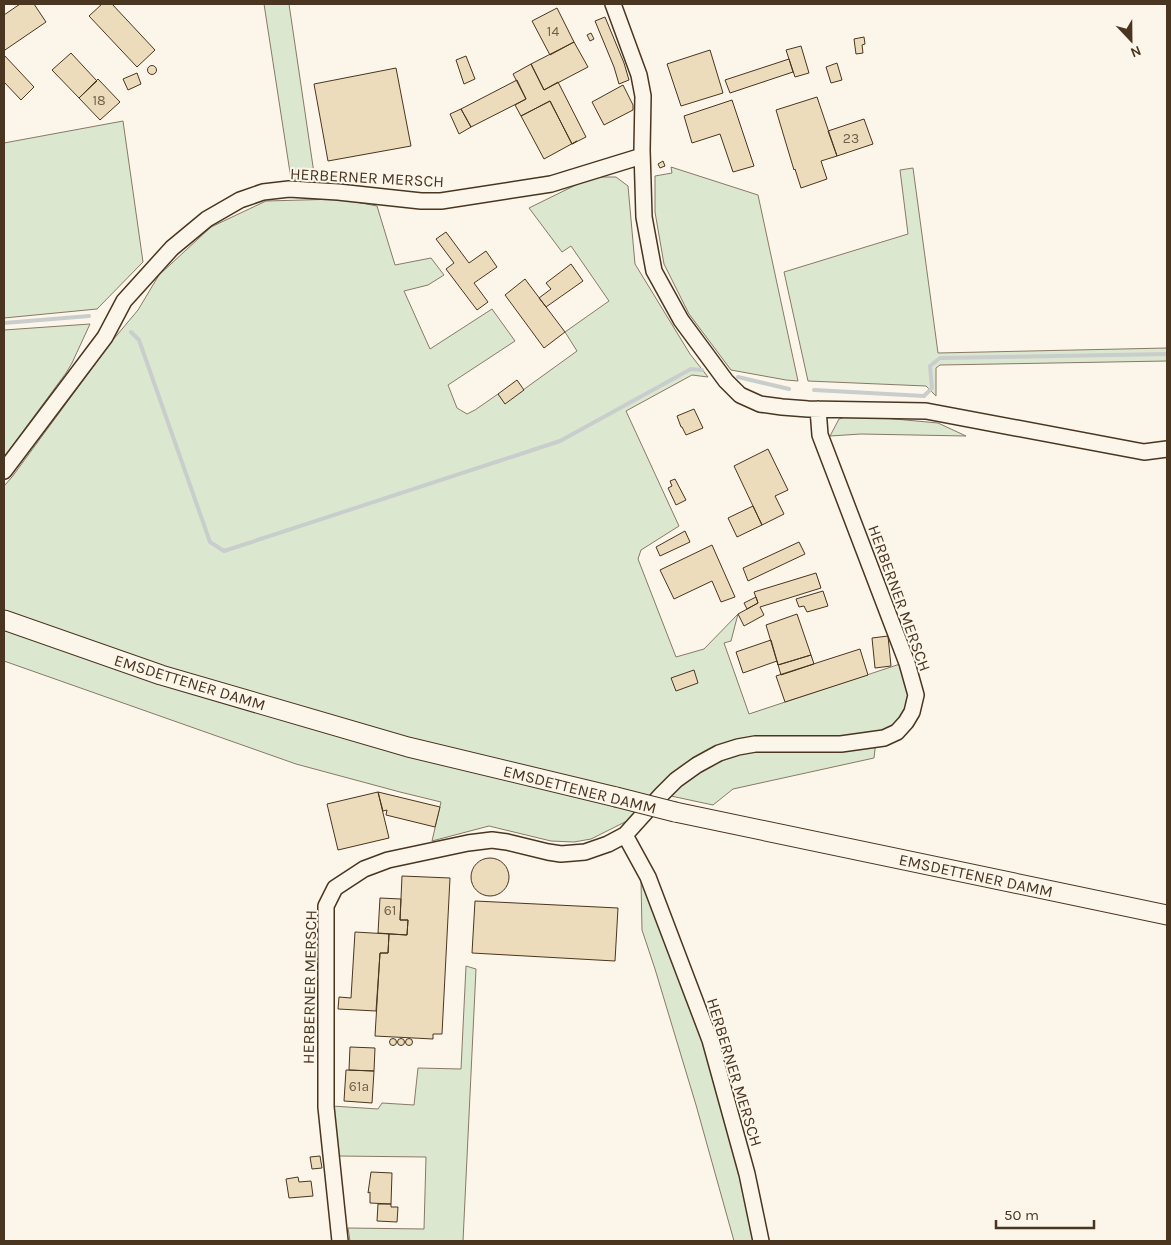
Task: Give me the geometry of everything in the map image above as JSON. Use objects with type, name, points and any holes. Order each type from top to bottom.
[{"type":"main road","name":"EMSDETTENER DAMM","points":[[4,620],[161,675],[408,747],[675,812],[1167,915]]},
{"type":"street","points":[[613,4],[639,74],[642,89],[644,217],[654,271],[681,320],[721,375],[740,395],[760,404],[782,407],[926,411],[1144,452],[1167,449]]},
{"type":"street","name":"HERBERNER MERSCH","points":[[4,471],[105,337],[124,301],[130,294],[172,248],[207,219],[240,200],[263,192],[289,189],[421,201],[441,201],[551,184],[642,156]]},
{"type":"street","name":"HERBERNER MERSCH","points":[[340,1241],[326,1107],[326,906],[335,888],[364,869],[388,860],[468,843],[492,840],[561,854],[585,852],[608,844],[625,835],[676,780],[697,765],[719,753],[755,744],[841,744],[884,738],[897,732],[912,712],[916,695],[907,663],[820,435],[818,409]]},
{"type":"street","name":"HERBERNER MERSCH","points":[[625,835],[648,877],[710,1040],[747,1174],[761,1241]]},
{"type":"green space","points":[[264,4],[289,4],[315,180],[291,179]]},
{"type":"green space","points":[[123,121],[143,262],[97,309],[4,318],[4,143]]},
{"type":"green space","points":[[671,167],[758,195],[798,381],[731,370],[689,314],[664,264],[655,212],[655,176],[672,173]]},
{"type":"green space","points":[[913,168],[938,353],[1167,348],[1167,361],[940,365],[936,368],[936,396],[926,386],[808,381],[784,272],[908,234],[900,170]]},
{"type":"green space","points":[[592,177],[616,177],[628,186],[635,264],[690,354],[708,377],[692,375],[626,411],[679,526],[641,550],[638,559],[676,657],[704,649],[738,614],[731,641],[724,643],[749,714],[900,664],[908,694],[904,712],[895,726],[877,732],[874,758],[733,789],[713,805],[657,793],[635,817],[591,839],[574,842],[551,841],[489,826],[432,841],[441,802],[296,764],[4,661],[4,486],[112,341],[138,310],[159,275],[211,227],[266,201],[340,199],[377,206],[395,265],[431,258],[444,275],[428,285],[404,291],[430,349],[492,309],[515,341],[448,385],[457,408],[467,414],[498,394],[505,403],[577,351],[565,332],[609,301],[571,246],[562,252],[529,208]]},
{"type":"green space","points":[[90,324],[66,373],[4,457],[4,330]]},
{"type":"green space","points":[[851,415],[938,423],[966,436],[861,434],[830,436],[839,419]]},
{"type":"green space","points":[[641,880],[704,1037],[742,1172],[755,1241],[734,1241],[696,1105],[642,930]]},
{"type":"green space","points":[[466,966],[476,969],[463,1241],[350,1241],[348,1228],[424,1229],[426,1157],[338,1156],[332,1106],[378,1109],[382,1103],[414,1105],[418,1068],[461,1069]]},
{"type":"building","points":[[20,4],[34,4],[46,22],[5,50],[4,15]]},
{"type":"building","points":[[102,4],[112,4],[155,50],[137,67],[89,16]]},
{"type":"building","points":[[557,8],[574,42],[550,55],[532,21]]},
{"type":"building","points":[[605,17],[629,80],[619,84],[595,21]]},
{"type":"building","points":[[591,33],[594,39],[590,41],[587,35]]},
{"type":"building","points":[[864,37],[863,53],[856,54],[854,39]]},
{"type":"building","points":[[574,42],[588,67],[544,90],[531,64]]},
{"type":"building","points":[[801,46],[809,73],[795,77],[786,50]]},
{"type":"building","points":[[710,50],[723,93],[681,106],[667,64]]},
{"type":"building","points":[[71,53],[97,81],[79,98],[52,70]]},
{"type":"building","points":[[4,55],[34,87],[21,100],[4,82]]},
{"type":"building","points":[[466,56],[475,79],[464,84],[456,60]]},
{"type":"building","points":[[789,59],[793,72],[730,93],[725,80]]},
{"type":"building","points":[[837,63],[842,80],[831,83],[826,67]]},
{"type":"building","points":[[531,64],[544,90],[558,82],[586,137],[572,144],[550,101],[521,116],[515,105],[526,99],[513,74]]},
{"type":"building","points":[[152,65],[157,70],[152,75],[147,70]]},
{"type":"building","points":[[396,68],[411,146],[328,161],[314,84]]},
{"type":"building","points":[[137,73],[141,84],[128,90],[123,79]]},
{"type":"building","points":[[98,79],[120,102],[100,120],[79,98]]},
{"type":"building","points":[[517,80],[526,99],[471,127],[461,109]]},
{"type":"building","points":[[623,85],[633,105],[633,110],[604,125],[592,102]]},
{"type":"building","points":[[817,97],[837,156],[821,161],[827,179],[801,188],[776,110]]},
{"type":"building","points":[[732,100],[754,166],[733,172],[720,134],[692,143],[684,116]]},
{"type":"building","points":[[550,101],[572,144],[544,159],[521,116]]},
{"type":"building","points":[[461,109],[471,127],[459,134],[450,114]]},
{"type":"building","points":[[864,119],[873,144],[837,156],[828,131]]},
{"type":"building","points":[[663,161],[665,166],[660,168],[658,164]]},
{"type":"building","points":[[446,232],[469,263],[486,251],[497,267],[474,283],[488,302],[477,310],[446,269],[454,263],[436,239]]},
{"type":"building","points":[[571,264],[583,281],[546,307],[539,298],[551,289],[546,283]]},
{"type":"building","points":[[525,279],[565,332],[544,348],[505,295]]},
{"type":"building","points":[[517,380],[524,390],[505,404],[498,394]]},
{"type":"building","points":[[694,409],[703,428],[686,435],[677,416]]},
{"type":"building","points":[[768,449],[788,490],[775,496],[784,514],[762,525],[734,466]]},
{"type":"building","points":[[675,479],[686,500],[676,505],[668,488],[672,486],[670,481]]},
{"type":"building","points":[[753,506],[762,525],[737,537],[728,518]]},
{"type":"building","points":[[685,531],[690,542],[660,556],[656,547]]},
{"type":"building","points":[[799,542],[805,554],[748,581],[743,568]]},
{"type":"building","points":[[712,545],[735,597],[721,602],[712,581],[674,599],[660,570]]},
{"type":"building","points":[[816,573],[821,588],[760,607],[764,615],[744,626],[738,614],[758,603],[754,592]]},
{"type":"building","points":[[823,591],[828,606],[807,612],[804,606],[799,607],[796,599]]},
{"type":"building","points":[[756,597],[758,603],[747,609],[744,603]]},
{"type":"building","points":[[797,614],[811,655],[778,665],[766,625]]},
{"type":"building","points":[[888,636],[891,666],[875,668],[872,638]]},
{"type":"building","points":[[771,640],[777,661],[743,673],[736,652]]},
{"type":"building","points":[[860,649],[868,675],[785,702],[776,676]]},
{"type":"building","points":[[811,655],[814,664],[781,675],[778,665]]},
{"type":"building","points":[[694,670],[698,683],[676,691],[671,678]]},
{"type":"building","points":[[378,792],[440,807],[435,827],[386,815],[387,810],[383,811]]},
{"type":"building","points":[[378,792],[389,838],[338,850],[327,804]]},
{"type":"building","points":[[490,858],[504,863],[509,877],[504,891],[490,896],[476,891],[471,877],[476,863]]},
{"type":"building","points":[[402,876],[450,878],[442,1034],[433,1034],[433,1039],[375,1036],[380,953],[388,953],[389,934],[407,935],[408,920],[400,920]]},
{"type":"building","points":[[380,898],[401,899],[400,920],[408,920],[407,935],[378,933]]},
{"type":"building","points":[[475,901],[618,908],[615,961],[472,953]]},
{"type":"building","points":[[355,932],[389,934],[388,953],[380,953],[376,1011],[338,1009],[339,997],[351,998]]},
{"type":"building","points":[[409,1038],[413,1042],[409,1046],[405,1042]]},
{"type":"building","points":[[393,1039],[396,1042],[393,1045],[390,1042]]},
{"type":"building","points":[[401,1039],[404,1042],[401,1045],[398,1042]]},
{"type":"building","points":[[350,1047],[375,1048],[374,1071],[349,1070]]},
{"type":"building","points":[[346,1070],[374,1071],[372,1103],[344,1101]]},
{"type":"building","points":[[320,1156],[322,1168],[312,1169],[310,1157]]},
{"type":"building","points":[[371,1172],[392,1173],[391,1204],[370,1203],[370,1192],[368,1193]]},
{"type":"building","points":[[298,1177],[299,1182],[311,1181],[313,1196],[289,1198],[286,1179]]},
{"type":"building","points":[[378,1204],[391,1204],[391,1207],[398,1207],[397,1222],[377,1221]]},
{"type":"waterway","points":[[4,323],[89,316]]},
{"type":"waterway","points":[[131,332],[139,340],[210,542],[224,551],[560,441],[691,369],[702,370]]},
{"type":"waterway","points":[[814,390],[924,396],[932,388],[930,366],[940,358],[1167,354]]},
{"type":"waterway","points":[[738,377],[789,389]]}]
